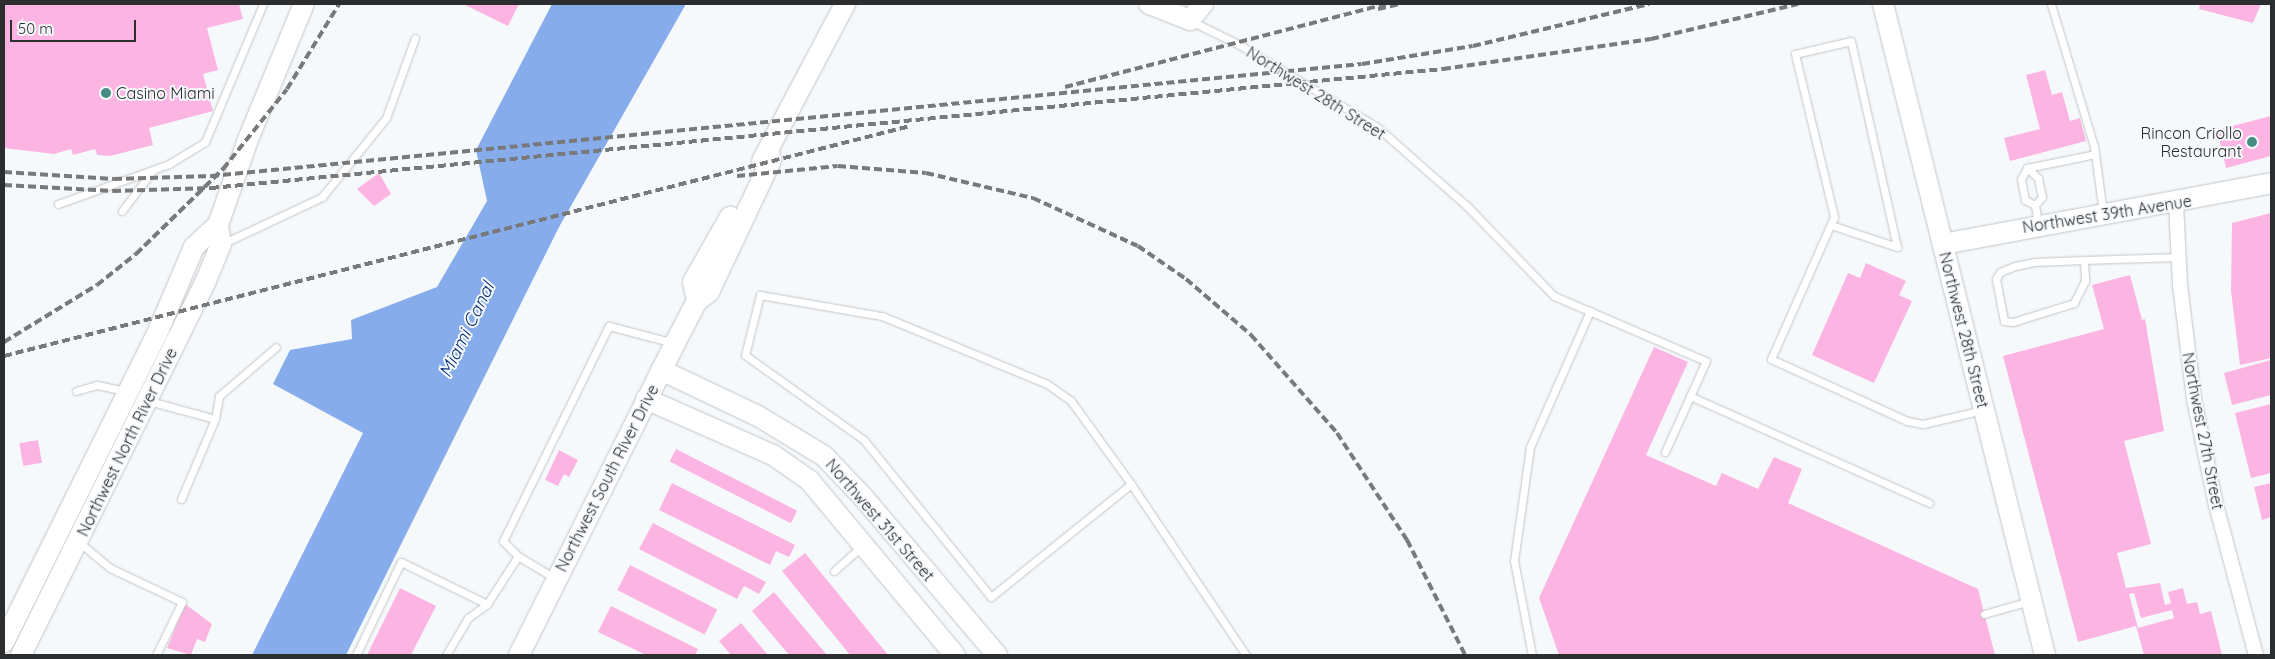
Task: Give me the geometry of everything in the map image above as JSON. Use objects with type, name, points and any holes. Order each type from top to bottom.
[{"type":"street","name":"Northwest North River Drive","points":[[21,655],[148,401],[220,234],[304,4]]},
{"type":"street","name":"Northwest South River Drive","points":[[519,655],[646,399],[697,301],[693,282],[770,150],[845,4]]},
{"type":"street","name":"Northwest 28th Street","points":[[1149,4],[1190,20]]},
{"type":"street","points":[[1190,20],[1203,4]]},
{"type":"street","name":"Northwest 28th Street","points":[[1883,4],[2045,655]]},
{"type":"street","name":"Northwest 39th Avenue","points":[[1943,244],[2036,214],[2103,213],[2176,203],[2271,183]]},
{"type":"street","name":"Northwest 27th Street","points":[[2176,203],[2179,256],[2196,408],[2256,655]]},
{"type":"street","name":"Northwest North River Drive","points":[[4,642],[128,392],[194,247],[220,234]]},
{"type":"street","name":"Northwest 31st Street","points":[[661,370],[806,442],[842,473],[997,655]]},
{"type":"street","name":"Northwest 31st Street","points":[[646,399],[791,466],[824,496],[955,655]]},
{"type":"street","points":[[864,544],[888,525]]},
{"type":"street","points":[[60,527],[78,541]]},
{"type":"lane","points":[[58,204],[153,170],[205,142],[263,4]]},
{"type":"lane","points":[[2051,4],[2095,154],[2103,213]]},
{"type":"lane","name":"Northwest 28th Street","points":[[1190,20],[1238,44],[1377,127],[1467,206],[1551,293],[1590,311]]},
{"type":"lane","points":[[220,234],[322,197],[386,118],[415,38]]},
{"type":"lane","points":[[1831,225],[1897,246],[1851,41],[1795,54],[1834,217],[1771,359],[1907,421],[1923,424],[1983,410]]},
{"type":"lane","points":[[2026,168],[2095,154]]},
{"type":"lane","points":[[2026,168],[2038,178],[2042,196],[2036,214]]},
{"type":"lane","points":[[2026,168],[2021,179],[2025,200],[2036,214]]},
{"type":"lane","points":[[122,211],[153,170]]},
{"type":"lane","points":[[2084,260],[2085,281],[2074,303],[2013,322],[2004,321],[1995,288],[2000,272],[2034,262],[2179,256]]},
{"type":"lane","points":[[1131,484],[991,596],[864,440],[746,355],[760,296],[882,316],[1047,384],[1071,400],[1131,484],[1246,655]]},
{"type":"lane","points":[[1532,655],[1514,561],[1530,447],[1590,311],[1706,361],[1665,452]]},
{"type":"lane","points":[[556,579],[518,556],[503,541],[609,326],[675,343]]},
{"type":"lane","points":[[181,499],[215,418],[219,396],[276,347]]},
{"type":"lane","points":[[76,391],[97,385],[128,392]]},
{"type":"lane","points":[[1690,396],[1929,503]]},
{"type":"lane","points":[[148,401],[215,418]]},
{"type":"lane","points":[[78,541],[110,568],[182,602],[156,655]]},
{"type":"lane","points":[[834,571],[864,544]]},
{"type":"lane","points":[[446,655],[468,618],[487,604],[518,556]]},
{"type":"lane","points":[[356,655],[401,562],[487,604]]},
{"type":"lane","points":[[1984,614],[2033,601]]},
{"type":"water","name":"Miami Canal","points":[[552,4],[686,4],[559,227],[346,655],[252,655],[363,433],[273,384],[290,350],[352,339],[351,320],[437,287],[487,201],[476,150]]},
{"type":"building","name":"Casino Miami","points":[[4,4],[239,4],[243,19],[207,28],[218,70],[203,74],[213,111],[149,128],[153,145],[110,156],[97,155],[95,149],[73,155],[71,149],[54,154],[4,148]]},
{"type":"building","points":[[463,4],[519,4],[508,26]]},
{"type":"building","points":[[2200,4],[2261,4],[2253,23],[2199,9]]},
{"type":"building","points":[[2045,70],[2052,95],[2062,92],[2070,121],[2080,118],[2086,141],[2010,161],[2004,138],[2040,129],[2026,75]]},
{"type":"building","points":[[2271,116],[2271,156],[2226,168],[2217,130]]},
{"type":"building","points":[[379,173],[391,194],[374,206],[357,189]]},
{"type":"building","points":[[2271,213],[2271,358],[2240,365],[2231,291],[2232,223]]},
{"type":"building","points":[[1866,263],[1906,281],[1899,295],[1912,301],[1874,383],[1812,355],[1848,273],[1860,278]]},
{"type":"building","points":[[2130,275],[2142,320],[2145,319],[2164,431],[2124,441],[2151,544],[2117,553],[2126,588],[2160,583],[2165,605],[2171,603],[2168,592],[2183,588],[2187,604],[2197,602],[2200,614],[2211,611],[2222,655],[2144,655],[2136,626],[2078,642],[2003,356],[2104,329],[2092,285]],"holes":[[[2134,593],[2141,618],[2172,610],[2174,618],[2138,628],[2129,594]]]},
{"type":"building","points":[[1654,347],[1688,362],[1646,455],[1716,486],[1722,473],[1758,489],[1774,457],[1802,469],[1788,503],[1978,589],[1995,655],[1559,655],[1539,598]]},
{"type":"building","points":[[2271,360],[2271,395],[2232,405],[2224,373]]},
{"type":"building","points":[[2271,404],[2271,473],[2251,478],[2235,413]]},
{"type":"building","points":[[38,440],[42,463],[23,466],[19,443]]},
{"type":"building","points":[[676,449],[797,511],[791,523],[670,461]]},
{"type":"building","points":[[559,450],[578,460],[569,477],[564,474],[558,486],[545,480]]},
{"type":"building","points":[[672,483],[795,545],[789,557],[776,551],[770,565],[659,510]]},
{"type":"building","points":[[2271,483],[2271,517],[2262,520],[2254,487]]},
{"type":"building","points":[[653,523],[766,582],[759,594],[744,586],[737,599],[639,549]]},
{"type":"building","points":[[805,553],[888,655],[850,655],[782,571]]},
{"type":"building","points":[[630,565],[717,609],[705,634],[617,590]]},
{"type":"building","points":[[400,588],[436,606],[411,655],[367,655]]},
{"type":"building","points":[[774,592],[827,655],[789,655],[752,611]]},
{"type":"building","points":[[185,604],[212,624],[205,642],[197,639],[191,655],[167,648]]},
{"type":"building","points":[[611,606],[698,649],[695,655],[646,655],[598,632]]},
{"type":"building","points":[[741,623],[768,655],[731,655],[719,641]]},
{"type":"railway","points":[[4,342],[97,285],[136,254],[223,169],[287,89],[339,4]]},
{"type":"railway","points":[[1065,87],[1385,4]]},
{"type":"railway","points":[[1378,9],[1399,4]]},
{"type":"railway","points":[[4,172],[114,179],[211,176],[1362,64],[1473,46],[1649,4]]},
{"type":"railway","points":[[4,185],[113,191],[211,188],[1443,69],[1651,39],[1798,4]]},
{"type":"railway","points":[[4,356],[910,126]]},
{"type":"railway","points":[[737,176],[838,166],[926,173],[1033,198],[1138,246],[1186,279],[1251,335],[1337,433],[1407,540],[1465,655]]},
{"type":"place","name":"Casino Miami","points":[[106,93]]},
{"type":"place","name":"Rincon Criollo Restaurant","points":[[2252,142]]}]
